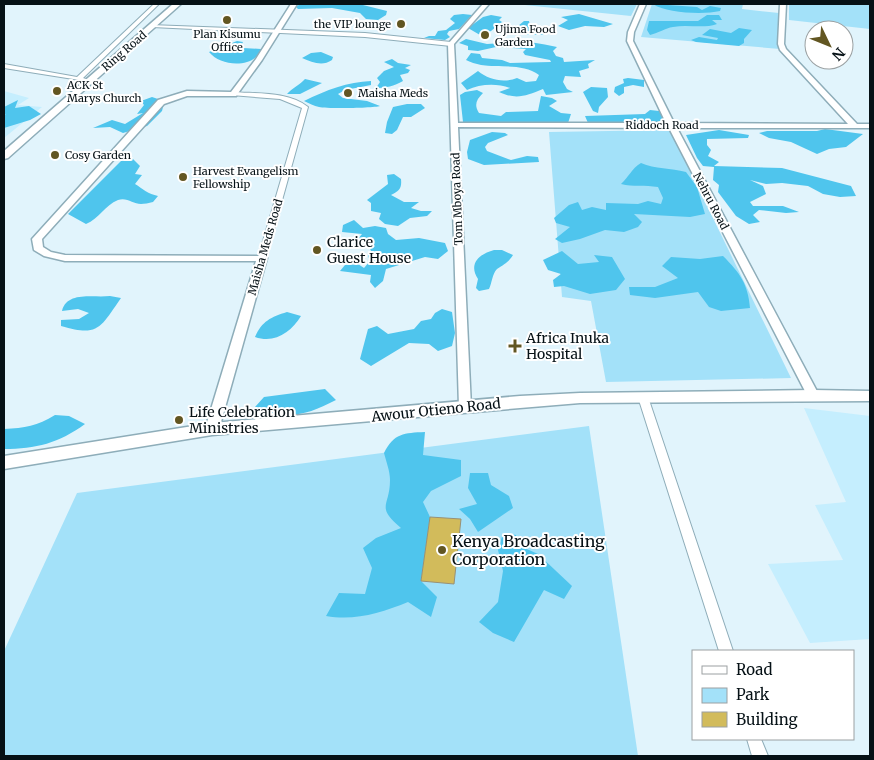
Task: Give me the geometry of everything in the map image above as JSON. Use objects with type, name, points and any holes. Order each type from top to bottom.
[{"type":"main road","name":"Ring Road","points":[[4,156],[177,4]]},
{"type":"main road","name":"Awour Otieno Road","points":[[4,463],[212,429],[580,398],[870,396]]},
{"type":"street","points":[[78,79],[92,68],[135,21],[157,4]]},
{"type":"street","points":[[262,258],[65,258],[48,254],[38,248],[38,239],[161,102],[183,94],[233,94],[279,31],[294,4]]},
{"type":"street","points":[[152,26],[365,35],[451,44],[486,4]]},
{"type":"street","name":"Nehru Road","points":[[643,4],[631,32],[630,41],[671,125],[813,395]]},
{"type":"street","points":[[783,4],[781,44],[783,50],[855,126]]},
{"type":"street","name":"Tom Mboya Road","points":[[451,44],[465,407]]},
{"type":"street","points":[[4,66],[90,81]]},
{"type":"street","name":"Maisha Meds Road","points":[[212,429],[305,107],[287,98],[233,94]]},
{"type":"street","name":"Riddoch Road","points":[[454,125],[870,126]]},
{"type":"street","points":[[643,397],[726,650]]},
{"type":"street","points":[[754,740],[760,756]]},
{"type":"shaded area","points":[[300,4],[359,4],[387,11],[386,15],[378,20],[366,19],[360,13],[332,8],[298,9],[296,7]]},
{"type":"shaded area","points":[[653,4],[697,7],[702,10],[710,6],[721,8],[720,11],[695,13],[667,9]]},
{"type":"shaded area","points":[[579,14],[613,24],[604,27],[585,26],[569,30],[558,26],[568,20],[561,17]]},
{"type":"shaded area","points":[[454,15],[472,15],[459,29],[449,31],[447,34],[450,37],[445,40],[424,38],[435,36],[438,31],[446,30],[455,23],[450,19]]},
{"type":"shaded area","points":[[491,15],[502,17],[499,20],[502,22],[491,31],[480,35],[468,28],[483,17]]},
{"type":"shaded area","points":[[707,15],[719,15],[722,20],[712,20],[717,24],[712,25],[667,28],[650,35],[647,30],[649,21],[698,21]]},
{"type":"shaded area","points":[[524,21],[529,21],[530,26],[545,28],[549,33],[539,35],[526,34],[502,31],[500,28],[507,25],[518,26]]},
{"type":"shaded area","points":[[739,28],[752,30],[744,39],[744,43],[739,46],[691,40],[699,37],[717,40],[718,38],[702,35],[710,29],[731,33]]},
{"type":"shaded area","points":[[466,39],[487,44],[502,43],[503,39],[537,43],[557,47],[553,51],[556,56],[563,58],[564,62],[595,60],[588,64],[589,68],[579,71],[581,77],[565,76],[563,82],[567,89],[573,92],[546,95],[543,89],[526,95],[511,96],[499,92],[510,88],[494,85],[483,85],[467,90],[461,83],[478,71],[487,77],[497,80],[517,78],[526,82],[536,81],[539,75],[533,71],[518,67],[488,66],[473,63],[466,60],[471,53],[480,54],[482,58],[502,60],[510,63],[551,62],[550,60],[525,55],[523,52],[526,49],[496,47],[478,51],[468,50],[468,46],[459,43]]},
{"type":"shaded area","points":[[237,41],[243,42],[241,46],[243,48],[261,49],[264,52],[249,61],[237,64],[221,61],[209,52]]},
{"type":"shaded area","points":[[321,52],[333,57],[332,60],[321,63],[302,58],[311,53]]},
{"type":"shaded area","points":[[392,59],[398,63],[411,65],[405,68],[410,70],[408,73],[400,75],[403,81],[383,88],[376,88],[380,82],[377,78],[384,71],[394,67],[384,62]]},
{"type":"shaded area","points":[[305,79],[322,83],[300,94],[287,94],[301,83]]},
{"type":"shaded area","points":[[623,79],[644,80],[644,87],[633,85],[624,87],[624,93],[619,96],[614,92],[615,87],[624,83]]},
{"type":"shaded area","points":[[371,81],[371,85],[345,90],[338,94],[343,98],[367,101],[380,106],[324,108],[304,101],[337,87]]},
{"type":"shaded area","points":[[591,87],[607,88],[608,97],[599,107],[598,113],[593,111],[583,92]]},
{"type":"shaded area","points":[[477,90],[483,93],[476,103],[479,113],[501,116],[506,112],[538,111],[541,96],[557,101],[549,106],[561,113],[571,114],[568,123],[463,122],[460,95]]},
{"type":"shaded area","points":[[4,91],[29,98],[18,105],[42,107],[4,138]]},
{"type":"shaded area","points":[[152,97],[158,99],[163,107],[162,111],[147,126],[123,133],[110,127],[93,128],[112,120],[125,124],[143,113],[137,114],[144,105],[141,101]]},
{"type":"shaded area","points":[[18,100],[15,108],[29,106],[41,114],[30,120],[4,128],[4,115],[6,114],[4,114],[4,107]]},
{"type":"shaded area","points":[[421,104],[425,108],[411,117],[403,117],[397,130],[392,134],[385,133],[393,107]]},
{"type":"shaded area","points":[[650,110],[659,111],[664,119],[662,123],[588,123],[585,116],[645,114]]},
{"type":"shaded area","points":[[825,129],[863,134],[846,147],[829,149],[817,154],[791,142],[769,138],[759,133],[767,131],[817,131]]},
{"type":"shaded area","points":[[719,130],[749,135],[748,138],[707,139],[707,145],[711,150],[708,156],[719,162],[714,166],[782,168],[851,186],[856,196],[840,197],[823,194],[808,186],[782,183],[766,184],[750,180],[763,186],[766,194],[750,202],[753,206],[783,206],[799,212],[786,213],[759,210],[753,215],[760,222],[749,224],[736,216],[718,192],[719,185],[713,180],[714,167],[703,166],[686,135]]},
{"type":"shaded area","points":[[492,132],[508,135],[488,143],[485,147],[487,151],[511,160],[527,156],[538,157],[539,162],[484,165],[468,159],[467,152],[470,140]]},
{"type":"shaded area","points":[[132,158],[140,166],[135,174],[142,175],[135,184],[148,193],[158,196],[153,202],[141,204],[124,199],[118,200],[86,224],[68,214],[121,161]]},
{"type":"shaded area","points":[[641,163],[686,172],[697,187],[705,214],[690,217],[634,214],[642,222],[638,227],[624,232],[605,230],[562,243],[555,239],[570,227],[556,223],[554,218],[569,205],[578,202],[582,210],[592,207],[606,210],[606,203],[638,204],[648,201],[661,204],[663,198],[658,187],[621,184]]},
{"type":"shaded area","points":[[394,174],[401,179],[401,185],[398,191],[391,195],[404,202],[419,202],[411,208],[421,211],[432,211],[427,216],[410,218],[398,226],[385,224],[379,219],[381,213],[371,211],[371,203],[367,200],[388,184],[387,175]]},
{"type":"shaded area","points":[[354,220],[363,228],[375,226],[386,228],[388,234],[396,240],[419,238],[445,243],[448,251],[438,259],[425,257],[386,269],[383,281],[375,288],[370,282],[371,275],[340,271],[345,265],[358,264],[364,268],[370,261],[368,256],[371,251],[369,246],[357,240],[362,234],[342,232],[343,225]]},
{"type":"shaded area","points":[[494,250],[502,250],[513,255],[508,262],[495,271],[489,289],[479,291],[476,288],[478,279],[474,269],[475,264],[484,254]]},
{"type":"shaded area","points":[[562,251],[578,264],[599,262],[594,255],[612,257],[625,279],[616,290],[590,294],[564,286],[554,287],[553,280],[561,274],[548,270],[543,260]]},
{"type":"shaded area","points":[[723,256],[742,279],[750,308],[721,311],[709,307],[698,292],[655,298],[630,295],[629,287],[655,287],[678,278],[662,266],[671,257],[700,259]]},
{"type":"shaded area","points":[[110,296],[121,298],[108,317],[97,327],[91,330],[83,330],[61,326],[61,320],[79,319],[89,313],[78,309],[62,311],[69,300],[82,297]]},
{"type":"shaded area","points":[[442,309],[452,312],[455,333],[452,346],[438,351],[429,344],[409,343],[371,366],[360,359],[368,329],[377,326],[388,334],[414,329],[421,321],[431,319],[435,313]]},
{"type":"shaded area","points":[[287,312],[301,316],[287,332],[276,338],[262,339],[255,337],[268,320]]},
{"type":"shaded area","points":[[325,389],[336,400],[305,413],[277,414],[255,407],[264,397]]},
{"type":"shaded area","points":[[804,408],[870,416],[870,639],[810,643],[768,564],[843,560],[815,505],[846,502]]},
{"type":"shaded area","points":[[55,415],[69,416],[85,424],[66,436],[47,444],[27,448],[4,449],[4,429],[31,426]]},
{"type":"shaded area","points":[[425,432],[423,455],[461,460],[461,476],[431,491],[423,502],[430,517],[421,581],[437,597],[431,617],[408,602],[388,610],[358,617],[326,616],[339,593],[365,594],[372,568],[363,548],[376,538],[401,528],[388,515],[386,510],[390,480],[384,453],[392,441],[400,435]]},
{"type":"shaded area","points":[[470,473],[488,473],[491,485],[509,496],[513,508],[478,532],[470,519],[459,509],[477,504],[468,488]]},
{"type":"shaded area","points":[[503,533],[516,535],[520,546],[538,554],[572,586],[564,599],[544,590],[514,642],[493,633],[479,622],[498,602],[503,571],[498,550]]},
{"type":"green space","points":[[515,4],[637,4],[631,16]]},
{"type":"green space","points":[[652,4],[743,4],[742,9],[779,13],[780,49],[641,37]]},
{"type":"green space","points":[[789,4],[870,4],[870,29],[854,27],[854,20],[804,20],[804,22],[789,20]]},
{"type":"green space","points":[[670,130],[791,378],[606,382],[591,301],[562,297],[549,132]]},
{"type":"green space","points":[[589,426],[638,756],[4,756],[4,651],[77,493]]},
{"type":"building","name":"Kenya Broadcasting Corporation","points":[[430,517],[461,519],[454,584],[421,581]]},
{"type":"place","name":"Plan Kisumu Office","points":[[227,20]]},
{"type":"place","name":"the VIP lounge","points":[[401,24]]},
{"type":"place","name":"Ujima Food Garden","points":[[485,35]]},
{"type":"place","name":"ACK St Marys Church","points":[[57,91]]},
{"type":"place","name":"Maisha Meds","points":[[348,93]]},
{"type":"place","name":"Cosy Garden","points":[[55,155]]},
{"type":"place","name":"Harvest Evangelism Fellowship","points":[[183,177]]},
{"type":"place","name":"Clarice Guest House","points":[[317,250]]},
{"type":"place","name":"Africa Inuka Hospital","points":[[515,346]]},
{"type":"place","name":"Life Celebration Ministries","points":[[179,420]]},
{"type":"place","name":"Kenya Broadcasting Corporation","points":[[442,550]]}]
